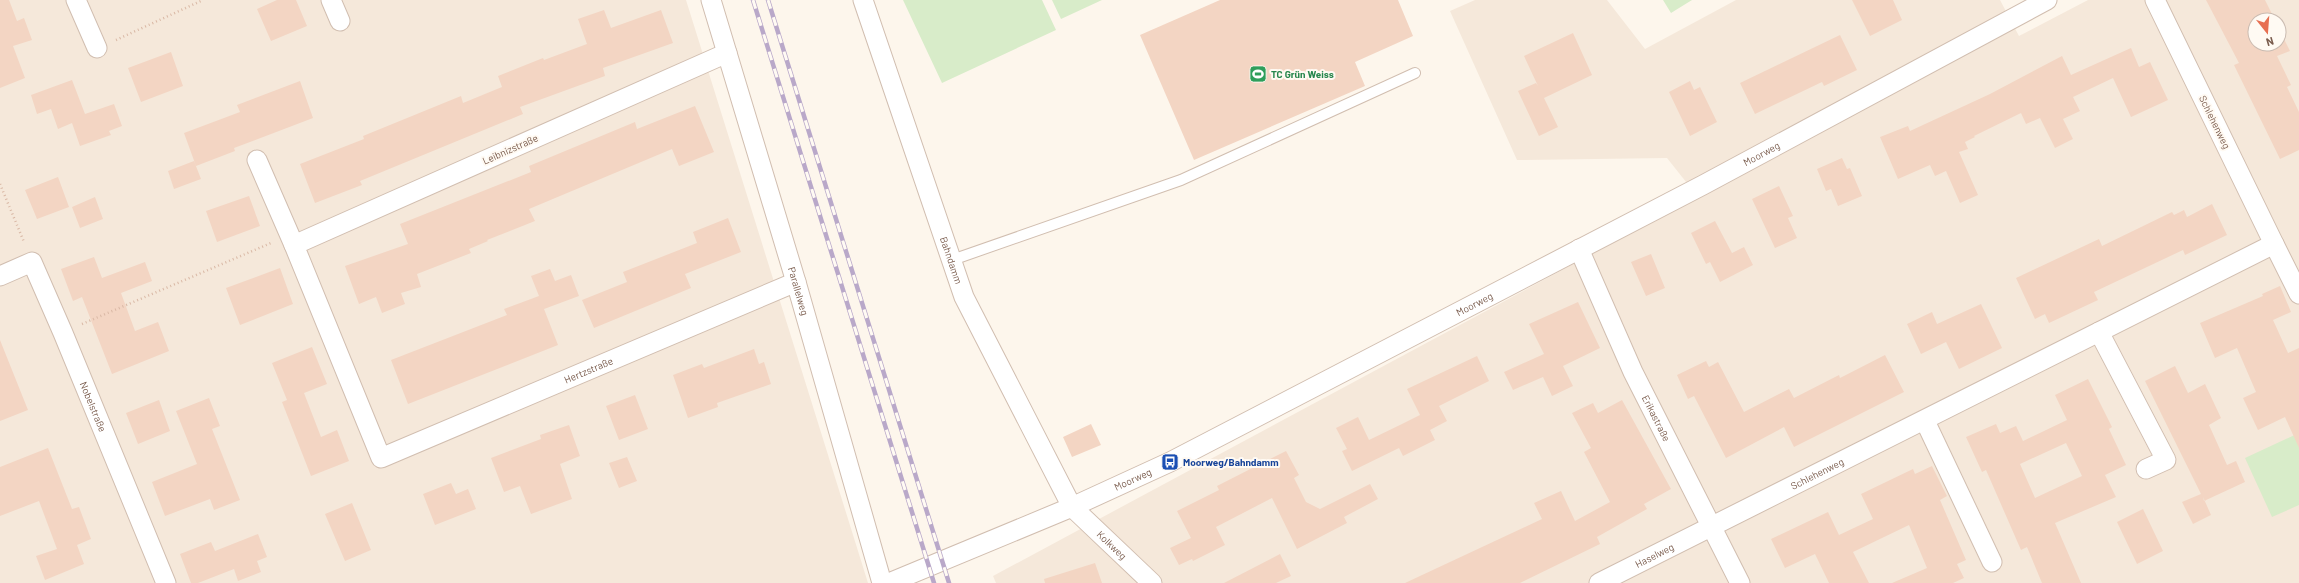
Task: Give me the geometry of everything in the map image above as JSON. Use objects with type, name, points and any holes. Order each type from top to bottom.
[{"type":"street","points":[[76,0],[97,48]]},
{"type":"street","points":[[331,0],[340,21]]},
{"type":"street","name":"Parallelweg","points":[[711,0],[796,282],[882,583]]},
{"type":"street","name":"Bahndamm","points":[[863,0],[964,296],[1072,507]]},
{"type":"street","name":"Moorweg","points":[[889,583],[1072,507],[1177,459],[1579,249],[2048,0]]},
{"type":"street","name":"Schlehenweg","points":[[2155,0],[2299,294]]},
{"type":"street","name":"Leibnizstraße","points":[[292,240],[727,53]]},
{"type":"street","points":[[257,160],[292,240]]},
{"type":"street","name":"Hertzstraße","points":[[292,240],[382,458],[796,282]]},
{"type":"street","name":"Schlehenweg","points":[[1711,528],[2274,244]]},
{"type":"street","name":"Erikastraße","points":[[1579,249],[1632,372],[1740,583]]},
{"type":"street","points":[[0,276],[32,262]]},
{"type":"street","name":"Nobelstraße","points":[[32,262],[63,332],[166,583]]},
{"type":"street","points":[[2099,332],[2166,460],[2146,469]]},
{"type":"street","points":[[1925,421],[1992,562]]},
{"type":"street","name":"Kolkweg","points":[[1072,507],[1152,583]]},
{"type":"street","name":"Haselweg","points":[[1599,583],[1711,528]]},
{"type":"lane","points":[[952,260],[1181,180],[1415,73]]},
{"type":"path","points":[[97,48],[203,0]]},
{"type":"path","points":[[0,184],[32,262]]},
{"type":"path","points":[[63,332],[292,240]]},
{"type":"shaded area","points":[[0,0],[686,0],[868,583],[0,583]]},
{"type":"shaded area","points":[[1475,0],[1607,0],[1645,49],[1736,0],[2000,0],[2019,36],[2088,0],[2299,0],[2299,583],[996,583],[993,576],[1698,197],[1667,158],[1517,160],[1450,11]]},
{"type":"green space","points":[[903,0],[1042,0],[1056,30],[942,83]]},
{"type":"green space","points":[[1052,0],[1102,0],[1061,19]]},
{"type":"green space","points":[[1663,0],[1692,0],[1671,13]]},
{"type":"green space","points":[[2299,433],[2299,505],[2272,517],[2245,458]]},
{"type":"building","points":[[0,0],[9,0],[17,21],[24,18],[32,40],[13,46],[25,78],[0,88]]},
{"type":"building","points":[[277,0],[296,0],[307,26],[271,41],[257,9]]},
{"type":"building","name":"TC Grün Weiss","points":[[1220,0],[1398,0],[1413,36],[1355,62],[1365,86],[1194,160],[1140,35]]},
{"type":"building","points":[[1852,0],[1893,0],[1902,20],[1870,36]]},
{"type":"building","points":[[2206,0],[2265,0],[2271,12],[2247,12],[2247,52],[2287,52],[2287,45],[2290,51],[2277,56],[2291,85],[2287,87],[2299,112],[2299,150],[2280,159],[2234,65],[2239,63]]},
{"type":"building","points":[[604,10],[611,28],[661,10],[673,43],[603,68],[605,76],[520,107],[523,114],[360,181],[362,185],[315,203],[300,164],[364,139],[363,136],[461,96],[463,103],[502,87],[498,76],[543,58],[544,60],[587,44],[578,19]]},
{"type":"building","points":[[1573,33],[1592,75],[1544,98],[1558,127],[1539,136],[1518,91],[1536,83],[1538,86],[1524,56]]},
{"type":"building","points":[[1840,35],[1857,70],[1824,86],[1822,82],[1755,114],[1740,83]]},
{"type":"building","points":[[2131,48],[2139,67],[2150,62],[2168,100],[2131,117],[2113,78],[2073,97],[2080,111],[2063,119],[2073,139],[2055,148],[2040,118],[2026,124],[2021,113],[1974,136],[1975,137],[1965,142],[1968,149],[1959,152],[1978,195],[1960,203],[1946,171],[1935,176],[1930,165],[1898,179],[1880,137],[1908,126],[1910,131],[1990,94],[2062,56],[2071,75]]},
{"type":"building","points":[[171,52],[183,86],[141,102],[128,68]]},
{"type":"building","points":[[72,80],[85,114],[114,104],[122,126],[109,131],[111,135],[80,146],[72,123],[58,129],[51,109],[37,114],[31,95]]},
{"type":"building","points":[[300,81],[313,118],[234,148],[235,151],[196,166],[184,133],[240,112],[237,105]]},
{"type":"building","points":[[1690,81],[1694,90],[1700,87],[1717,122],[1690,136],[1669,92]]},
{"type":"building","points":[[695,106],[714,152],[679,166],[672,149],[529,209],[535,221],[487,240],[488,241],[469,249],[471,253],[417,274],[421,287],[401,293],[405,304],[382,313],[376,297],[359,304],[345,266],[408,244],[400,224],[531,172],[529,166],[635,122],[637,129]]},
{"type":"building","points":[[1842,158],[1847,169],[1850,168],[1862,196],[1838,206],[1831,189],[1826,191],[1817,169]]},
{"type":"building","points":[[194,161],[201,179],[174,189],[168,171]]},
{"type":"building","points":[[58,177],[69,207],[37,219],[25,190]]},
{"type":"building","points":[[1779,186],[1793,216],[1788,218],[1797,238],[1775,248],[1752,199]]},
{"type":"building","points":[[249,196],[260,226],[217,242],[206,211]]},
{"type":"building","points":[[95,197],[103,219],[80,228],[72,207]]},
{"type":"building","points":[[2212,204],[2227,235],[2185,255],[2183,250],[2094,292],[2098,300],[2049,323],[2045,314],[2035,319],[2016,278],[2099,239],[2102,246],[2172,212],[2174,215],[2184,210],[2187,217]]},
{"type":"building","points":[[728,218],[741,252],[685,274],[691,288],[594,328],[582,300],[627,282],[623,272],[697,243],[693,232]]},
{"type":"building","points":[[1715,221],[1732,253],[1744,247],[1753,265],[1720,282],[1710,262],[1706,264],[1691,233]]},
{"type":"building","points":[[1651,254],[1665,288],[1646,296],[1631,262]]},
{"type":"building","points":[[94,257],[102,278],[145,262],[152,281],[121,293],[135,331],[158,322],[169,351],[112,374],[82,297],[73,301],[61,269]]},
{"type":"building","points":[[280,268],[293,304],[240,325],[226,288]]},
{"type":"building","points":[[550,269],[555,281],[571,275],[579,296],[544,309],[558,345],[408,404],[391,360],[507,315],[504,309],[539,296],[531,276]]},
{"type":"building","points":[[2280,286],[2291,312],[2273,320],[2288,353],[2299,348],[2299,448],[2285,417],[2258,430],[2243,398],[2256,392],[2237,348],[2215,358],[2200,323],[2263,296],[2262,294]]},
{"type":"building","points":[[1578,302],[1600,348],[1563,366],[1573,386],[1552,396],[1543,377],[1513,390],[1504,372],[1544,354],[1529,324]]},
{"type":"building","points":[[1981,304],[2002,348],[1959,369],[1946,342],[1921,354],[1907,324],[1932,312],[1937,324]]},
{"type":"building","points":[[0,340],[28,410],[0,421]]},
{"type":"building","points":[[312,347],[327,384],[304,393],[321,437],[337,430],[349,461],[311,476],[282,402],[287,400],[272,363]]},
{"type":"building","points":[[754,349],[759,364],[764,362],[771,384],[717,403],[718,407],[688,418],[673,375],[702,364],[704,368]]},
{"type":"building","points":[[1885,355],[1904,392],[1794,447],[1784,427],[1726,458],[1694,396],[1688,399],[1677,375],[1706,361],[1709,367],[1718,362],[1744,412],[1789,389],[1794,398],[1839,375],[1840,378]]},
{"type":"building","points":[[1477,356],[1489,381],[1439,406],[1447,421],[1430,430],[1435,440],[1403,456],[1399,448],[1352,471],[1342,451],[1347,449],[1336,428],[1358,417],[1369,440],[1420,415],[1407,389]]},
{"type":"building","points":[[2175,366],[2188,393],[2205,384],[2221,418],[2209,425],[2227,465],[2236,461],[2245,482],[2205,501],[2211,515],[2193,524],[2182,502],[2201,494],[2145,381]]},
{"type":"building","points":[[2088,379],[2112,427],[2109,429],[2126,465],[2105,475],[2116,497],[2055,523],[2081,583],[2042,583],[2027,547],[2021,550],[1986,470],[1982,472],[1966,437],[1996,424],[2000,433],[2016,426],[2023,441],[2067,420],[2055,395]],"holes":[[[2066,443],[2082,476],[2035,498],[2020,464]]]},
{"type":"building","points":[[635,395],[648,429],[619,440],[606,406]]},
{"type":"building","points":[[209,398],[220,426],[212,429],[240,500],[214,510],[210,499],[165,516],[152,482],[197,464],[176,411]]},
{"type":"building","points":[[159,400],[170,431],[138,444],[126,413]]},
{"type":"building","points":[[1622,400],[1671,489],[1644,504],[1647,509],[1597,537],[1600,544],[1520,583],[1405,583],[1542,519],[1534,503],[1561,491],[1575,521],[1610,502],[1584,452],[1591,448],[1572,413],[1593,403],[1598,413]]},
{"type":"building","points":[[1091,424],[1101,445],[1072,457],[1063,437]]},
{"type":"building","points":[[569,425],[580,456],[560,464],[572,499],[531,514],[520,486],[504,492],[491,458],[541,439],[540,435]]},
{"type":"building","points":[[48,448],[72,509],[79,507],[91,539],[77,545],[84,564],[45,580],[36,556],[57,549],[39,501],[0,516],[0,467]]},
{"type":"building","points":[[1286,451],[1299,475],[1294,478],[1306,502],[1320,509],[1370,484],[1378,499],[1344,517],[1347,523],[1297,549],[1272,498],[1216,527],[1225,545],[1193,561],[1192,559],[1179,565],[1170,548],[1191,538],[1177,511],[1219,490],[1217,486]]},
{"type":"building","points":[[627,457],[637,481],[619,488],[609,463]]},
{"type":"building","points":[[1932,466],[1947,496],[1940,500],[1966,560],[1957,564],[1964,578],[1953,583],[1892,583],[1927,568],[1909,525],[1853,552],[1869,583],[1829,583],[1815,554],[1785,568],[1771,539],[1828,512],[1839,535],[1873,519],[1861,494],[1913,469],[1915,474]]},
{"type":"building","points":[[451,483],[456,494],[468,489],[476,509],[435,525],[423,494]]},
{"type":"building","points":[[352,503],[371,550],[345,561],[325,514]]},
{"type":"building","points":[[2143,509],[2163,551],[2137,564],[2117,522]]},
{"type":"building","points":[[258,534],[267,557],[257,561],[261,572],[238,581],[234,569],[198,583],[191,583],[180,554],[211,542],[215,551]]},
{"type":"building","points":[[1280,554],[1291,576],[1276,583],[1224,583]]},
{"type":"building","points":[[1095,563],[1102,583],[1045,583],[1044,579]]},
{"type":"railway","points":[[753,0],[934,583]]},
{"type":"railway","points":[[768,0],[949,583]]},
{"type":"place","name":"TC Grün Weiss","points":[[1258,74]]},
{"type":"place","name":"Moorweg/Bahndamm","points":[[1170,462]]}]
